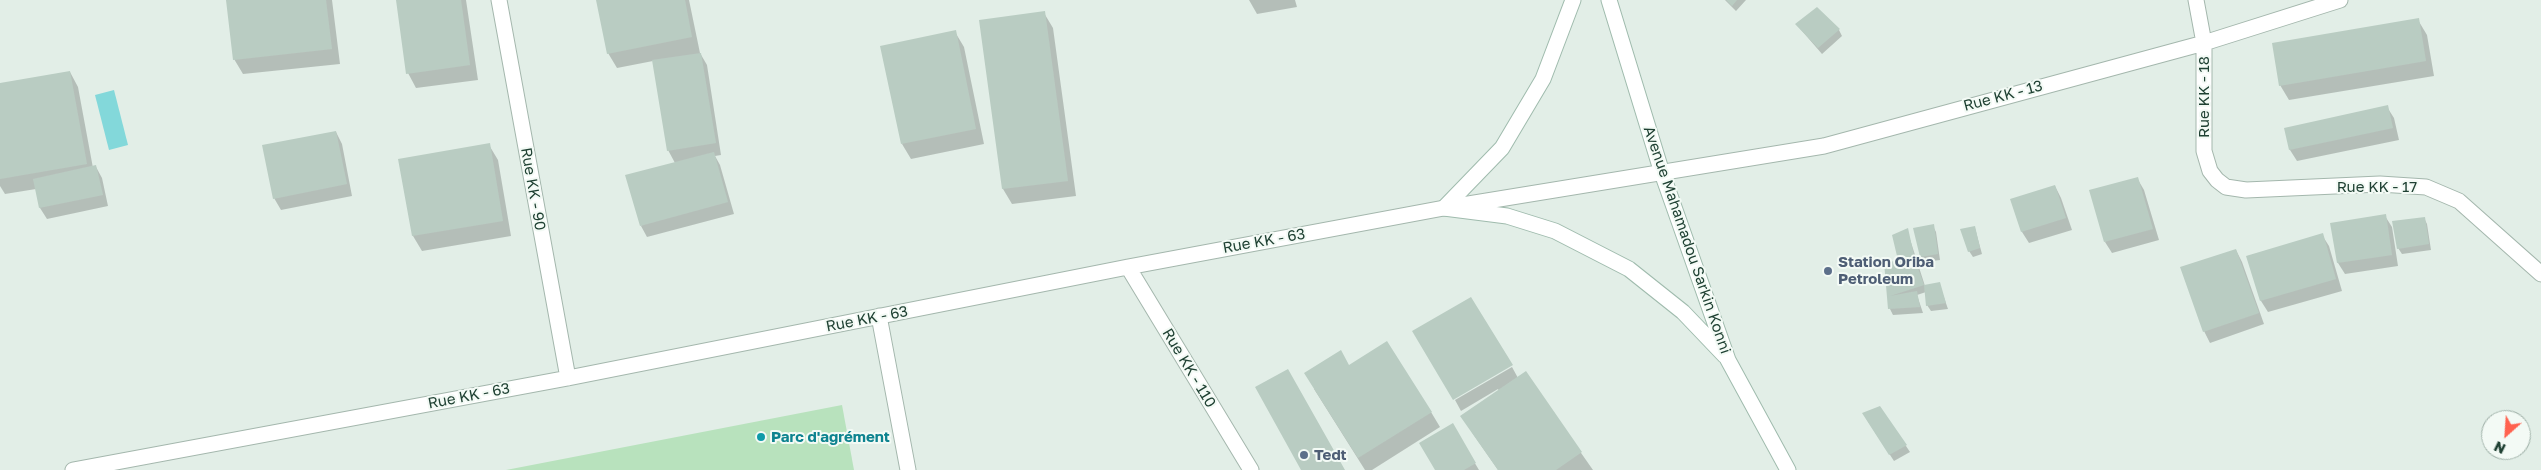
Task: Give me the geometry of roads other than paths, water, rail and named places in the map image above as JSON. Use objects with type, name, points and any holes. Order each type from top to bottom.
[{"type":"street","name":"Rue KK - 90","points":[[499,0],[568,378]]},
{"type":"street","points":[[1444,208],[1502,148],[1543,79],[1573,0]]},
{"type":"street","name":"Avenue Mahamadou Sarkin Konni","points":[[1608,0],[1662,174],[1728,360],[1788,470]]},
{"type":"street","name":"Rue KK - 18","points":[[2196,0],[2204,43],[2204,151]]},
{"type":"street","name":"Rue KK - 13","points":[[1662,174],[1824,146],[2204,43],[2340,0]]},
{"type":"street","name":"Rue KK - 17","points":[[2204,151],[2210,171],[2217,180],[2236,190],[2380,184],[2426,187],[2460,200],[2541,274]]},
{"type":"street","name":"Rue KK - 63","points":[[73,470],[568,378],[1128,266],[1444,208],[1662,174]]},
{"type":"street","points":[[1444,208],[1507,216],[1555,231],[1628,269],[1683,312],[1728,360]]},
{"type":"street","name":"Rue KK - 110","points":[[1128,266],[1251,470]]},
{"type":"street","points":[[879,316],[908,470]]},
{"type":"water","points":[[114,90],[128,145],[109,150],[95,95]]},
{"type":"place","name":"Station Oriba Petroleum","points":[[1828,271]]},
{"type":"place","name":"Parc d'agrément","points":[[761,437]]},
{"type":"place","name":"Tedt","points":[[1304,455]]}]
